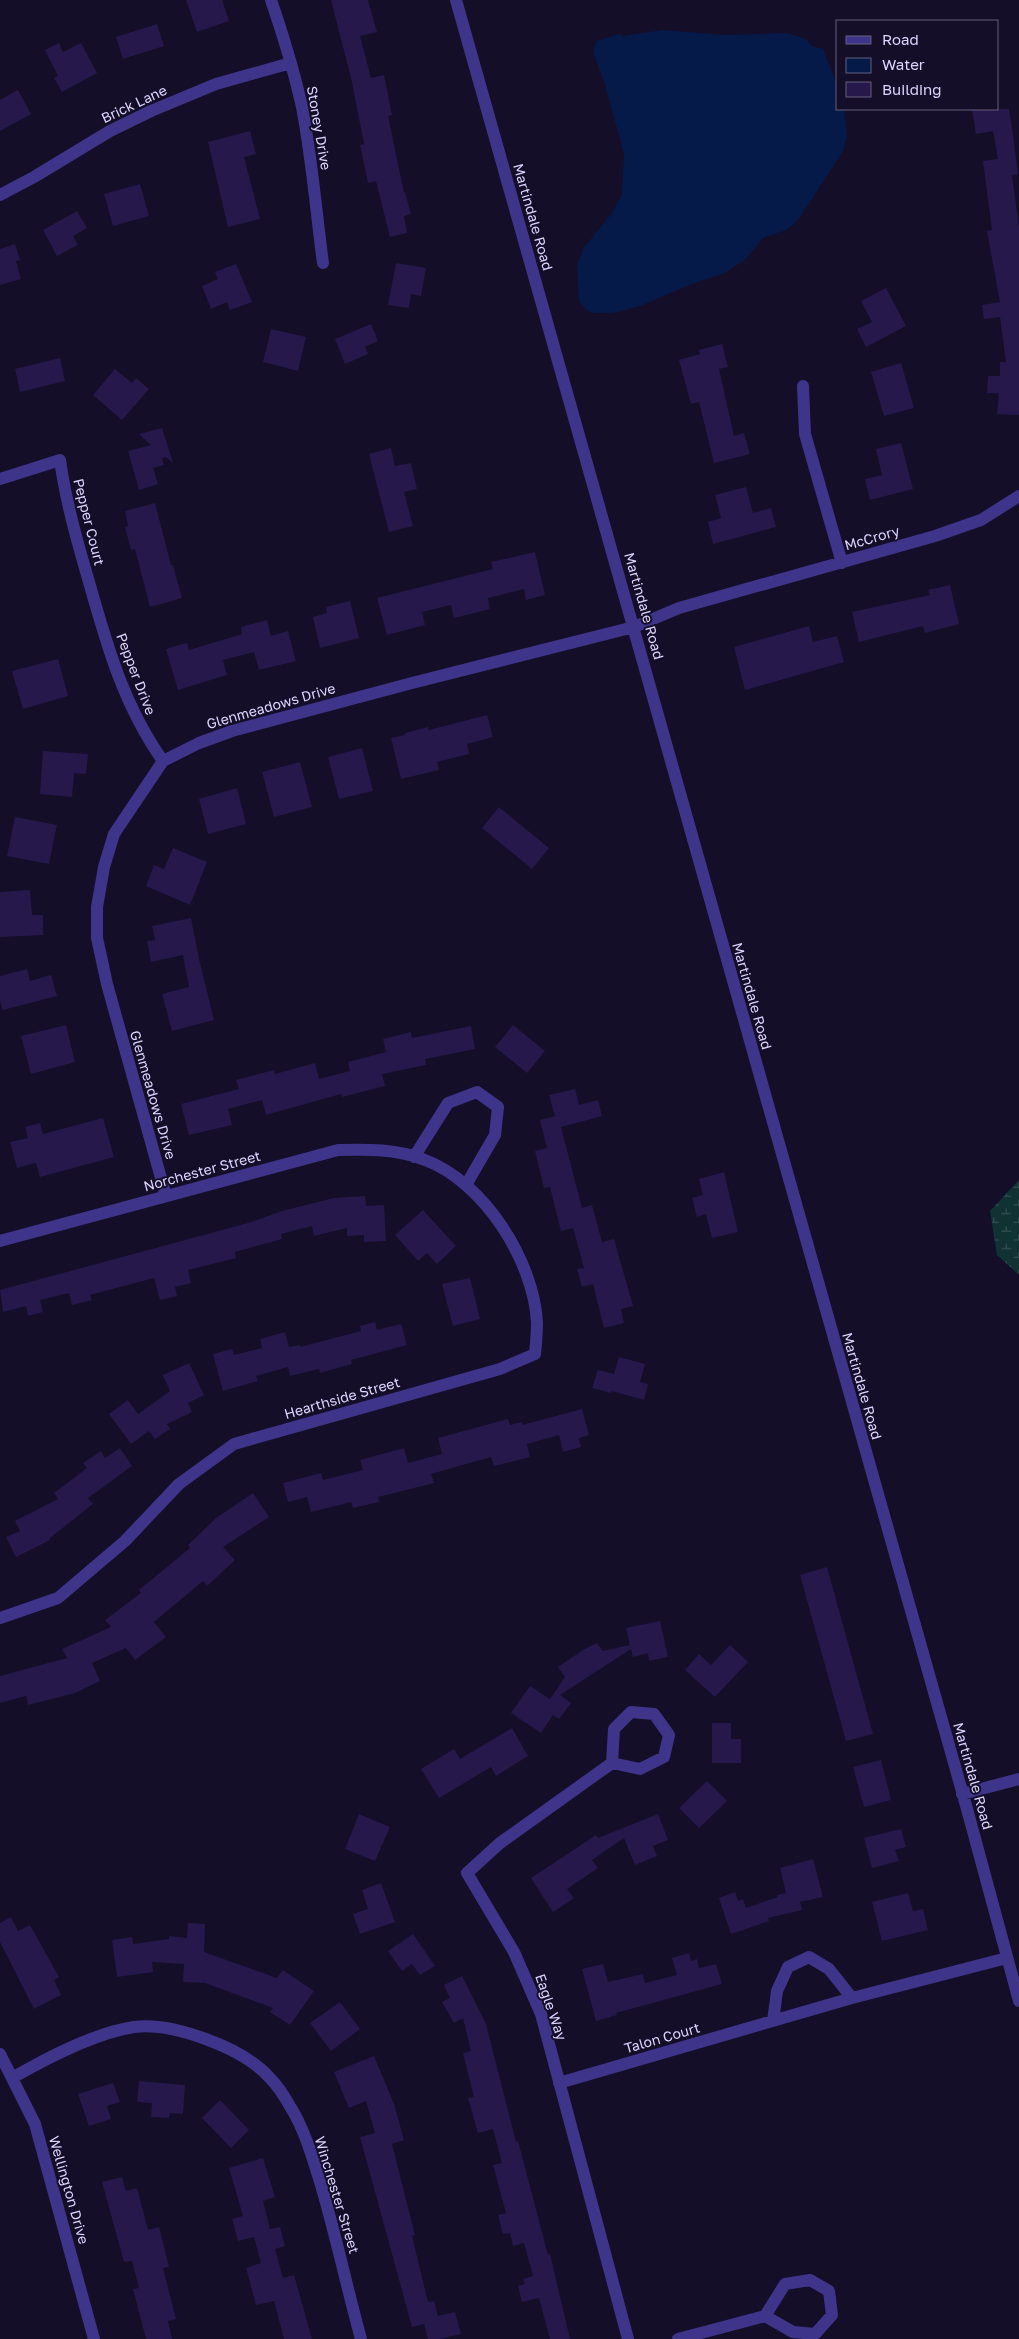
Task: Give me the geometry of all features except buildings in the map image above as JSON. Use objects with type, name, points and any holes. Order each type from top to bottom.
[{"type":"street","name":"Stoney Drive","points":[[271,0],[291,63],[309,147],[323,264]]},
{"type":"street","name":"Martindale Road","points":[[456,0],[1019,2001]]},
{"type":"street","name":"Brick Lane","points":[[0,195],[34,177],[110,131],[151,111],[216,84],[291,63]]},
{"type":"street","points":[[803,386],[805,434],[842,563]]},
{"type":"street","name":"Pepper Court","points":[[0,479],[60,460],[66,500],[100,622]]},
{"type":"street","name":"McCrory","points":[[634,628],[679,608],[842,563],[982,520],[1019,496]]},
{"type":"street","name":"Pepper Drive","points":[[100,622],[130,707],[145,735],[163,761]]},
{"type":"street","name":"Glenmeadows Drive","points":[[166,1196],[109,993],[97,938],[97,907],[104,867],[114,834],[163,761],[199,743],[232,731],[412,683],[634,628]]},
{"type":"street","points":[[414,1157],[448,1103],[477,1092],[498,1107],[495,1135],[466,1185]]},
{"type":"street","name":"Norchester Street","points":[[0,1241],[338,1150],[374,1149],[425,1160],[445,1171]]},
{"type":"street","name":"Hearthside Street","points":[[0,1618],[58,1598],[125,1541],[179,1484],[234,1444],[500,1369],[535,1354],[537,1323],[532,1293],[521,1261],[496,1215],[466,1185],[445,1171]]},
{"type":"street","points":[[631,1712],[654,1714],[670,1735],[664,1757],[640,1769],[612,1763],[614,1729],[631,1712]]},
{"type":"street","name":"Eagle Way","points":[[612,1763],[500,1843],[466,1873],[514,1952],[540,2014],[628,2339]]},
{"type":"street","points":[[962,1794],[1019,1778]]},
{"type":"street","points":[[773,2021],[777,1991],[788,1966],[808,1957],[829,1969],[852,1998]]},
{"type":"street","name":"Talon Court","points":[[559,2083],[852,1998],[1007,1958]]},
{"type":"street","name":"Winchester Street","points":[[12,2078],[39,2062],[93,2039],[135,2027],[170,2030],[207,2038],[242,2056],[269,2076],[292,2109],[313,2159],[361,2339]]},
{"type":"street","name":"Wellington Drive","points":[[0,2054],[34,2124],[94,2339]]},
{"type":"street","points":[[678,2339],[765,2316],[786,2284],[810,2280],[829,2291],[832,2315],[815,2334],[793,2332],[765,2316]]},
{"type":"green space","points":[[1019,1180],[1018,1274],[997,1255],[990,1211]]},
{"type":"water","points":[[663,30],[725,35],[787,33],[806,39],[812,46],[823,49],[836,83],[836,110],[844,110],[847,136],[843,151],[801,216],[786,230],[763,238],[746,259],[725,273],[694,283],[640,306],[613,313],[593,313],[586,310],[579,300],[577,265],[583,249],[612,213],[622,194],[624,154],[606,88],[593,51],[597,41],[619,34],[623,36]]}]
